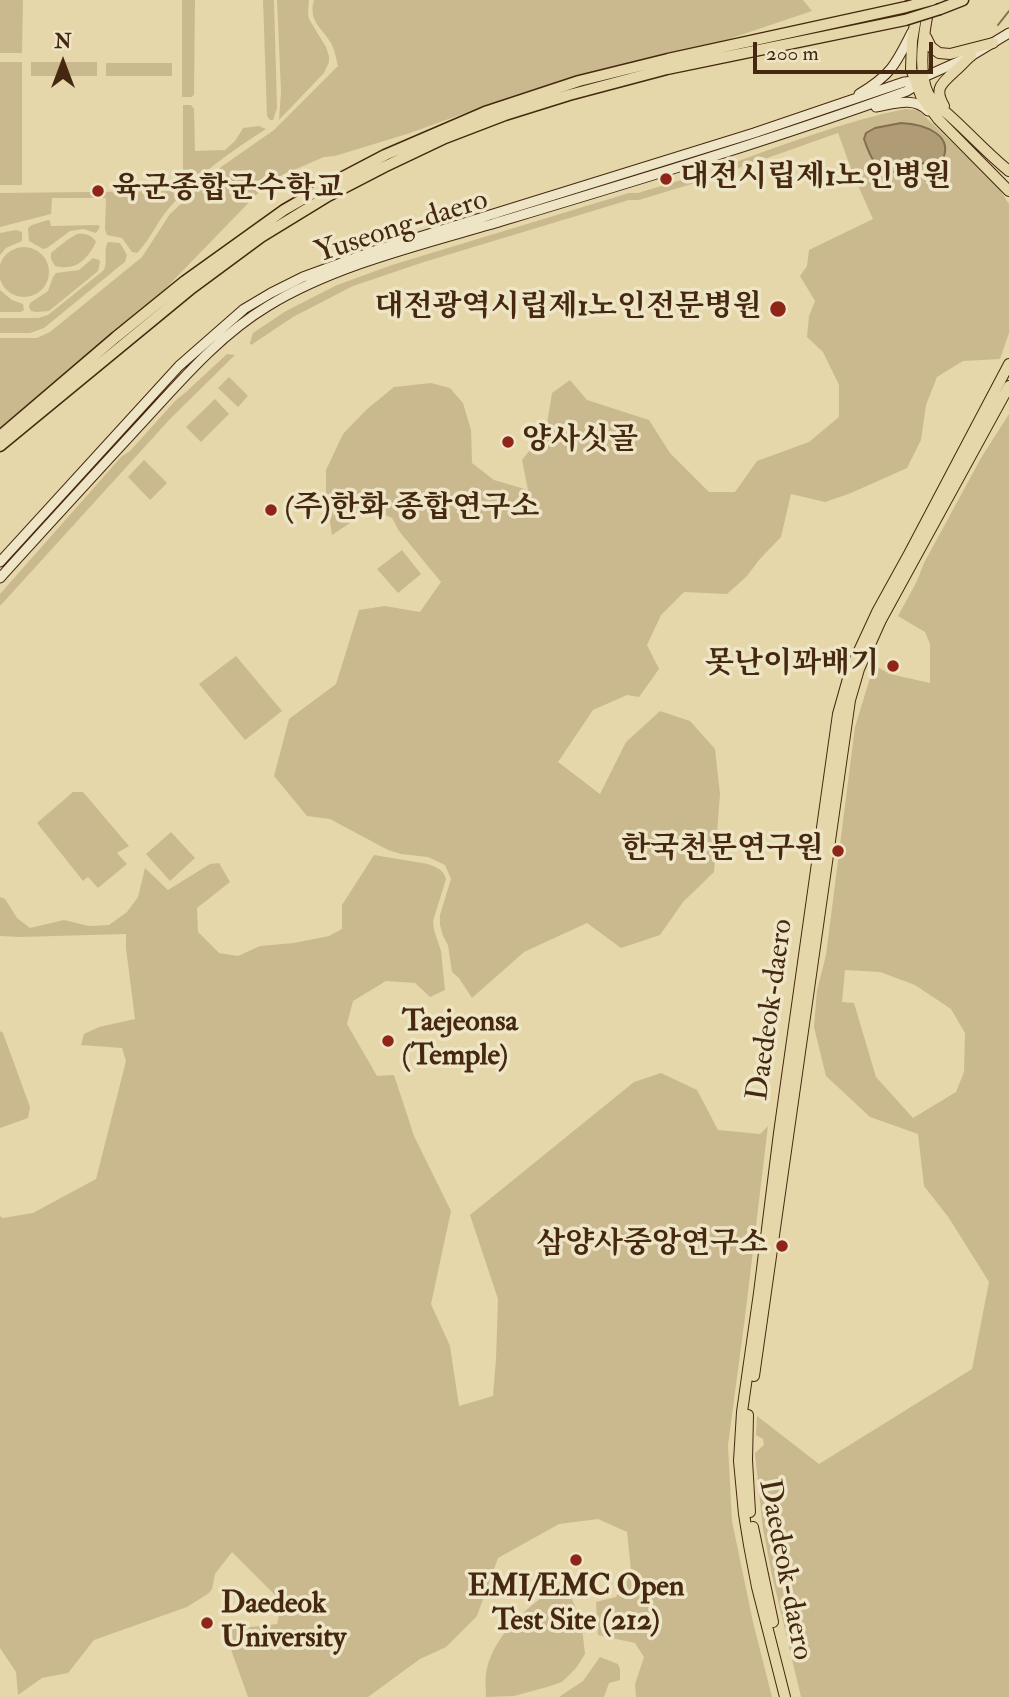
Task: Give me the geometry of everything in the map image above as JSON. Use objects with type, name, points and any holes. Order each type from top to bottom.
[{"type":"highway","points":[[0,436],[185,281],[284,210],[385,155],[485,112],[579,81],[931,0]]},
{"type":"highway","points":[[0,446],[241,251],[295,215],[384,167],[469,129],[569,95],[667,69],[914,25],[940,9],[962,0]]},
{"type":"main road","points":[[920,0],[914,25],[911,69],[928,94],[1009,171]]},
{"type":"main road","points":[[836,106],[886,76],[899,59],[914,25],[931,0]]},
{"type":"main road","points":[[914,25],[924,42],[920,79],[923,99],[938,119]]},
{"type":"main road","points":[[914,25],[931,47],[943,53],[950,54],[993,43]]},
{"type":"main road","name":"Yuseong-daero","points":[[0,562],[179,366],[244,309],[271,293],[303,277],[374,251],[920,79],[971,56],[1009,33]]},
{"type":"main road","points":[[950,116],[940,98],[940,86],[971,56]]},
{"type":"main road","name":"Yuseong-daero","points":[[0,578],[187,374],[233,330],[268,306],[313,282],[376,259],[697,162],[907,91],[920,79]]},
{"type":"main road","points":[[853,110],[911,102],[923,106],[1009,191]]},
{"type":"main road","name":"Daedeok-daero","points":[[785,1697],[749,1545],[744,1514],[740,1448],[742,1412],[760,1293],[779,1133],[838,713],[850,668],[877,612],[1009,364]]},
{"type":"main road","name":"Daedeok-daero","points":[[791,1697],[753,1531],[747,1460],[748,1412],[767,1294],[846,716],[859,669],[881,620],[1008,390]]},
{"type":"shaded area","points":[[0,0],[23,0],[22,53],[0,53]]},
{"type":"shaded area","points":[[182,0],[195,0],[192,97],[182,97]]},
{"type":"shaded area","points":[[263,0],[274,0],[277,108],[273,120],[267,116]]},
{"type":"shaded area","points":[[277,0],[309,0],[309,19],[329,56],[324,73],[279,120],[281,91]]},
{"type":"shaded area","points":[[314,0],[803,0],[812,11],[711,45],[594,71],[518,94],[410,133],[324,157],[282,175],[260,191],[165,289],[0,431],[0,338],[37,338],[50,332],[142,257],[170,214],[221,167],[274,130],[338,66],[332,46],[314,19]]},
{"type":"shaded area","points":[[0,62],[22,62],[22,185],[0,185]]},
{"type":"shaded area","points":[[31,62],[97,62],[97,76],[31,76]]},
{"type":"shaded area","points":[[106,63],[172,63],[172,76],[106,76]]},
{"type":"shaded area","points":[[183,105],[191,105],[194,109],[195,151],[225,150],[243,128],[259,126],[266,129],[227,155],[191,185],[169,208],[137,253],[132,252],[122,238],[107,235],[106,198],[52,198],[51,214],[0,227],[0,193],[180,191],[183,186]]},
{"type":"shaded area","points":[[905,109],[918,110],[996,184],[1009,204],[1009,333],[1000,359],[963,361],[937,377],[926,405],[921,440],[907,468],[825,502],[791,494],[781,537],[747,576],[727,594],[684,592],[661,615],[647,645],[659,669],[639,697],[627,695],[593,710],[558,762],[600,794],[626,742],[660,711],[690,721],[715,749],[720,794],[714,872],[683,902],[660,935],[621,948],[587,923],[524,952],[472,998],[452,972],[448,945],[440,925],[440,915],[451,879],[445,865],[428,857],[388,850],[330,819],[307,816],[274,776],[289,719],[336,684],[359,610],[385,606],[420,612],[441,582],[399,531],[392,518],[371,509],[332,535],[326,493],[326,470],[343,434],[394,387],[431,383],[450,388],[463,403],[471,430],[472,463],[494,480],[528,490],[522,460],[546,430],[552,393],[570,380],[587,400],[649,420],[670,453],[709,492],[735,492],[757,461],[809,442],[839,417],[839,385],[823,352],[807,337],[809,316],[815,301],[800,276],[807,266],[809,250],[873,219],[838,133],[719,175],[717,170],[811,135]],"holes":[[[901,123],[923,126],[937,132],[944,141],[944,159],[910,165],[899,171],[876,155],[867,145],[866,133],[875,128]]]},
{"type":"shaded area","points":[[901,123],[928,128],[941,138],[945,153],[941,163],[913,164],[890,172],[875,163],[864,139],[866,133],[875,128]]},
{"type":"shaded area","points":[[691,177],[698,182],[639,200],[629,200],[353,286],[293,317],[251,345],[250,343],[253,333],[286,311],[337,285],[392,265],[629,193],[638,193]]},
{"type":"shaded area","points":[[48,220],[51,226],[100,227],[96,233],[83,229],[70,231],[43,249],[29,241],[28,228]]},
{"type":"shaded area","points":[[16,230],[22,232],[22,241],[6,248],[0,255],[0,233]]},
{"type":"shaded area","points":[[77,234],[88,235],[95,240],[89,254],[75,265],[55,266],[51,253]]},
{"type":"shaded area","points":[[108,242],[120,243],[127,255],[125,262],[44,328],[30,333],[0,333],[0,318],[38,318],[48,315],[104,270]]},
{"type":"shaded area","points":[[24,247],[41,255],[49,272],[41,289],[24,297],[7,289],[-1,272],[7,255]]},
{"type":"shaded area","points":[[93,258],[100,262],[98,271],[49,311],[31,311],[30,303],[48,291],[56,273],[79,270]]},
{"type":"shaded area","points":[[0,290],[12,300],[23,304],[24,310],[0,312]]},
{"type":"shaded area","points":[[227,354],[235,355],[170,419],[0,606],[0,594],[121,457],[130,451],[176,400]]},
{"type":"shaded area","points":[[229,377],[248,396],[238,407],[218,388]]},
{"type":"shaded area","points":[[215,399],[229,414],[201,442],[186,427]]},
{"type":"shaded area","points":[[1009,414],[1009,1697],[801,1697],[763,1529],[755,1453],[764,1445],[763,1439],[756,1435],[757,1416],[819,1464],[972,1369],[989,1282],[949,1218],[924,1186],[918,1134],[870,1117],[826,1076],[814,1027],[817,990],[826,955],[855,727],[874,665],[890,674],[930,683],[930,644],[925,632],[898,616],[981,458]],"holes":[[[845,970],[880,972],[915,985],[951,1009],[965,1033],[964,1072],[956,1092],[913,1118],[876,1077],[854,1003],[842,1002]]]},
{"type":"shaded area","points":[[144,460],[167,483],[150,500],[128,477]]},
{"type":"shaded area","points":[[402,550],[421,574],[398,593],[377,569]]},
{"type":"shaded area","points":[[236,656],[282,711],[245,740],[199,684]]},
{"type":"shaded area","points":[[73,792],[83,792],[129,846],[117,853],[127,864],[98,888],[88,877],[83,881],[37,823]]},
{"type":"shaded area","points":[[171,832],[195,858],[170,881],[146,854]]},
{"type":"shaded area","points":[[374,855],[428,864],[442,871],[446,879],[433,921],[441,951],[445,990],[430,997],[415,983],[386,981],[353,1001],[347,1024],[377,1076],[394,1075],[414,1136],[451,1211],[431,1304],[450,1346],[459,1406],[493,1396],[496,1359],[498,1299],[470,1215],[634,1082],[661,1073],[697,1090],[718,1130],[760,1134],[768,1126],[728,1445],[732,1521],[772,1697],[636,1697],[635,1684],[644,1657],[635,1643],[598,1635],[596,1602],[616,1597],[631,1571],[627,1532],[598,1519],[559,1524],[498,1558],[477,1616],[446,1647],[420,1659],[368,1697],[248,1697],[224,1630],[277,1624],[282,1602],[232,1552],[215,1574],[209,1593],[187,1607],[94,1640],[68,1673],[42,1678],[18,1695],[16,1672],[0,1648],[0,1216],[3,1218],[33,1213],[96,1179],[126,1061],[122,1048],[81,1045],[84,1034],[99,1027],[135,1019],[126,934],[0,936],[0,897],[5,899],[17,918],[30,928],[64,920],[89,926],[109,925],[127,912],[138,897],[145,868],[168,890],[210,864],[219,863],[230,882],[197,908],[198,932],[219,953],[238,956],[260,946],[329,936],[342,929],[342,905]]},
{"type":"shaded area","points":[[0,1031],[30,1107],[28,1118],[0,1128]]},
{"type":"shaded area","points":[[541,1598],[572,1599],[581,1619],[585,1654],[562,1682],[514,1696],[486,1697],[486,1674],[493,1651],[514,1622]]},
{"type":"shaded area","points":[[600,1657],[618,1664],[620,1669],[620,1680],[609,1683],[604,1697],[559,1697],[583,1681]]},
{"type":"waterway","points":[[998,25],[1009,11]]},
{"type":"place","name":"대전시립제1노인병원","points":[[666,179]]},
{"type":"place","name":"육군종합군수학교","points":[[98,191]]},
{"type":"place","name":"대전광역시립제1노인전문병원","points":[[778,309]]},
{"type":"place","name":"양사싯골","points":[[508,442]]},
{"type":"place","name":"(주)한화 종합연구소","points":[[271,510]]},
{"type":"place","name":"못난이꽈배기","points":[[893,666]]},
{"type":"place","name":"한국천문연구원","points":[[838,851]]},
{"type":"place","name":"Taejeonsa (Temple)","points":[[388,1041]]},
{"type":"place","name":"삼양사중앙연구소","points":[[782,1246]]},
{"type":"place","name":"EMI/EMC Open Test Site (212)","points":[[576,1560]]},
{"type":"place","name":"Daedeok University","points":[[207,1623]]}]
